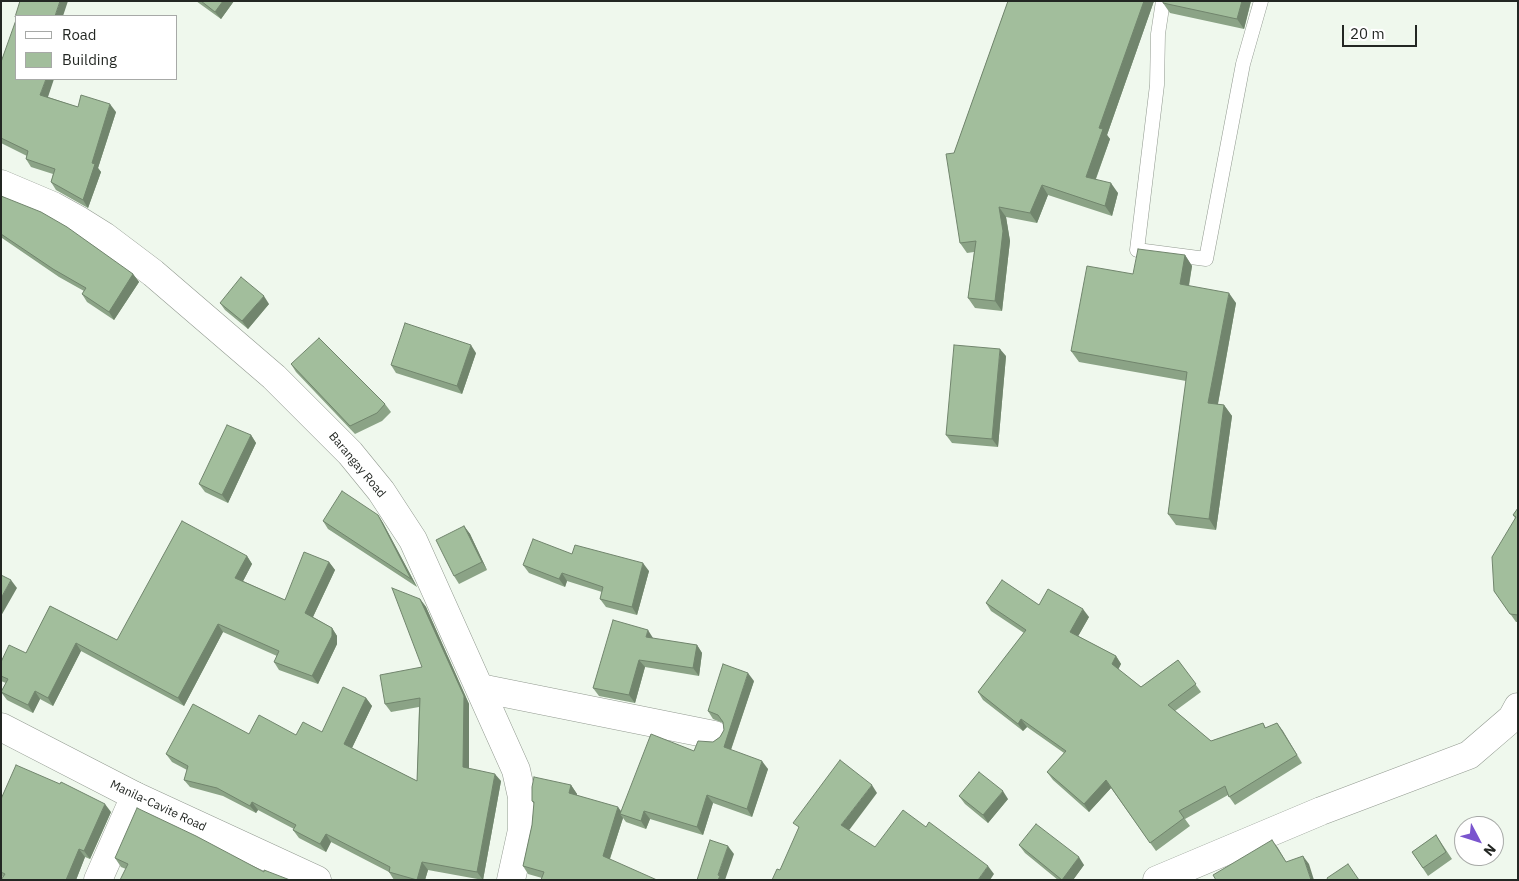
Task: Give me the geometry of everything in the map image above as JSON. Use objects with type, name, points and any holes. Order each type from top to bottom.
[{"type":"street","name":"Barangay Road","points":[[1,184],[53,206],[80,221],[131,256],[274,377],[350,453],[381,491],[413,540],[516,770],[522,797],[522,830],[511,880]]},
{"type":"street","points":[[480,688],[714,735]]},
{"type":"street","points":[[1157,880],[1321,811],[1469,755],[1512,718],[1518,707]]},
{"type":"street","name":"Manila-Cavite Road","points":[[1,727],[135,796],[318,880]]},
{"type":"street","points":[[98,880],[135,796]]},
{"type":"lane","points":[[1163,1],[1158,34],[1158,85],[1137,250],[1206,259],[1243,64],[1261,1]]},
{"type":"building","points":[[20,1],[60,1],[55,15],[16,15]]},
{"type":"building","points":[[201,1],[223,1],[215,12]]},
{"type":"building","points":[[1008,1],[1144,1],[1099,128],[1103,129],[1086,177],[1111,183],[1105,206],[1042,185],[1030,213],[999,207],[1003,231],[995,301],[968,298],[976,241],[960,243],[946,154],[954,153]]},
{"type":"building","points":[[1163,1],[1242,1],[1237,19],[1163,3]]},
{"type":"building","points":[[15,23],[15,80],[46,80],[40,95],[78,107],[81,95],[110,104],[92,163],[95,164],[83,200],[51,182],[55,169],[26,159],[28,151],[1,138],[1,62]]},
{"type":"building","points":[[1,196],[41,212],[67,227],[133,274],[109,312],[82,294],[86,288],[53,269],[1,234]]},
{"type":"building","points":[[1138,249],[1185,255],[1180,284],[1229,293],[1208,403],[1224,405],[1209,519],[1168,514],[1187,372],[1071,351],[1087,266],[1133,274]]},
{"type":"building","points":[[241,277],[264,296],[242,321],[220,303]]},
{"type":"building","points":[[405,323],[471,345],[457,386],[391,365]]},
{"type":"building","points":[[319,338],[385,404],[377,413],[350,426],[291,364]]},
{"type":"building","points":[[954,345],[1000,349],[992,439],[946,435]]},
{"type":"building","points":[[227,425],[251,435],[222,495],[199,484]]},
{"type":"building","points":[[342,491],[378,515],[411,579],[323,521]]},
{"type":"building","points":[[1518,508],[1518,615],[1510,614],[1494,591],[1492,557],[1516,517],[1513,515]]},
{"type":"building","points":[[182,521],[247,556],[235,578],[285,600],[304,552],[329,562],[305,613],[332,628],[332,636],[312,676],[274,662],[279,651],[218,624],[178,698],[76,643],[48,698],[35,691],[28,705],[1,692],[8,679],[1,676],[1,662],[9,645],[26,653],[50,606],[117,640]]},
{"type":"building","points":[[464,526],[482,562],[454,576],[436,540]]},
{"type":"building","points":[[533,539],[572,554],[575,545],[643,563],[632,607],[600,599],[603,587],[562,573],[559,579],[523,565]]},
{"type":"building","points":[[1,575],[11,580],[1,598]]},
{"type":"building","points":[[1002,580],[1039,605],[1048,589],[1083,609],[1070,632],[1116,656],[1112,664],[1141,687],[1178,660],[1196,684],[1168,705],[1211,741],[1263,723],[1265,728],[1277,723],[1297,755],[1229,797],[1225,786],[1179,811],[1184,818],[1150,843],[1106,780],[1084,804],[1047,772],[1066,751],[1021,719],[1018,724],[978,692],[1026,630],[986,603]]},
{"type":"building","points":[[392,588],[420,599],[464,696],[463,767],[495,774],[477,872],[422,862],[417,880],[389,872],[390,867],[326,834],[320,844],[293,830],[296,825],[252,802],[250,806],[217,788],[184,780],[188,766],[166,754],[193,704],[249,734],[259,715],[296,735],[303,722],[322,732],[343,687],[366,698],[344,744],[417,781],[420,698],[385,704],[380,675],[422,667]]},
{"type":"building","points":[[613,620],[648,630],[646,637],[697,645],[693,668],[639,660],[629,695],[593,688]]},
{"type":"building","points":[[723,664],[748,673],[724,747],[762,761],[747,809],[707,795],[697,827],[644,811],[641,821],[620,814],[651,734],[694,751],[698,741],[713,742],[720,737],[724,730],[723,722],[718,715],[708,711]]},
{"type":"building","points":[[840,760],[872,785],[841,825],[875,847],[903,810],[926,827],[929,822],[988,866],[978,880],[772,880],[777,869],[780,870],[799,827],[793,823]]},
{"type":"building","points":[[16,765],[60,784],[61,782],[105,804],[84,851],[79,849],[66,880],[1,880],[5,874],[1,872],[1,799]]},
{"type":"building","points":[[979,772],[1003,791],[983,815],[959,796]]},
{"type":"building","points":[[534,777],[571,785],[569,793],[618,807],[603,856],[657,880],[541,880],[544,872],[523,866],[532,825],[534,802],[532,801],[532,787]]},
{"type":"building","points":[[137,808],[196,836],[264,872],[264,870],[290,880],[120,880],[128,864],[115,858]]},
{"type":"building","points":[[1036,824],[1079,857],[1062,880],[1019,845]]},
{"type":"building","points":[[1436,835],[1446,852],[1423,868],[1412,852]]},
{"type":"building","points":[[710,840],[728,846],[718,875],[720,876],[718,880],[697,880]]},
{"type":"building","points":[[1272,840],[1286,862],[1303,856],[1311,880],[1216,880],[1213,875]]},
{"type":"building","points":[[1348,864],[1359,880],[1328,880],[1327,878]]}]
